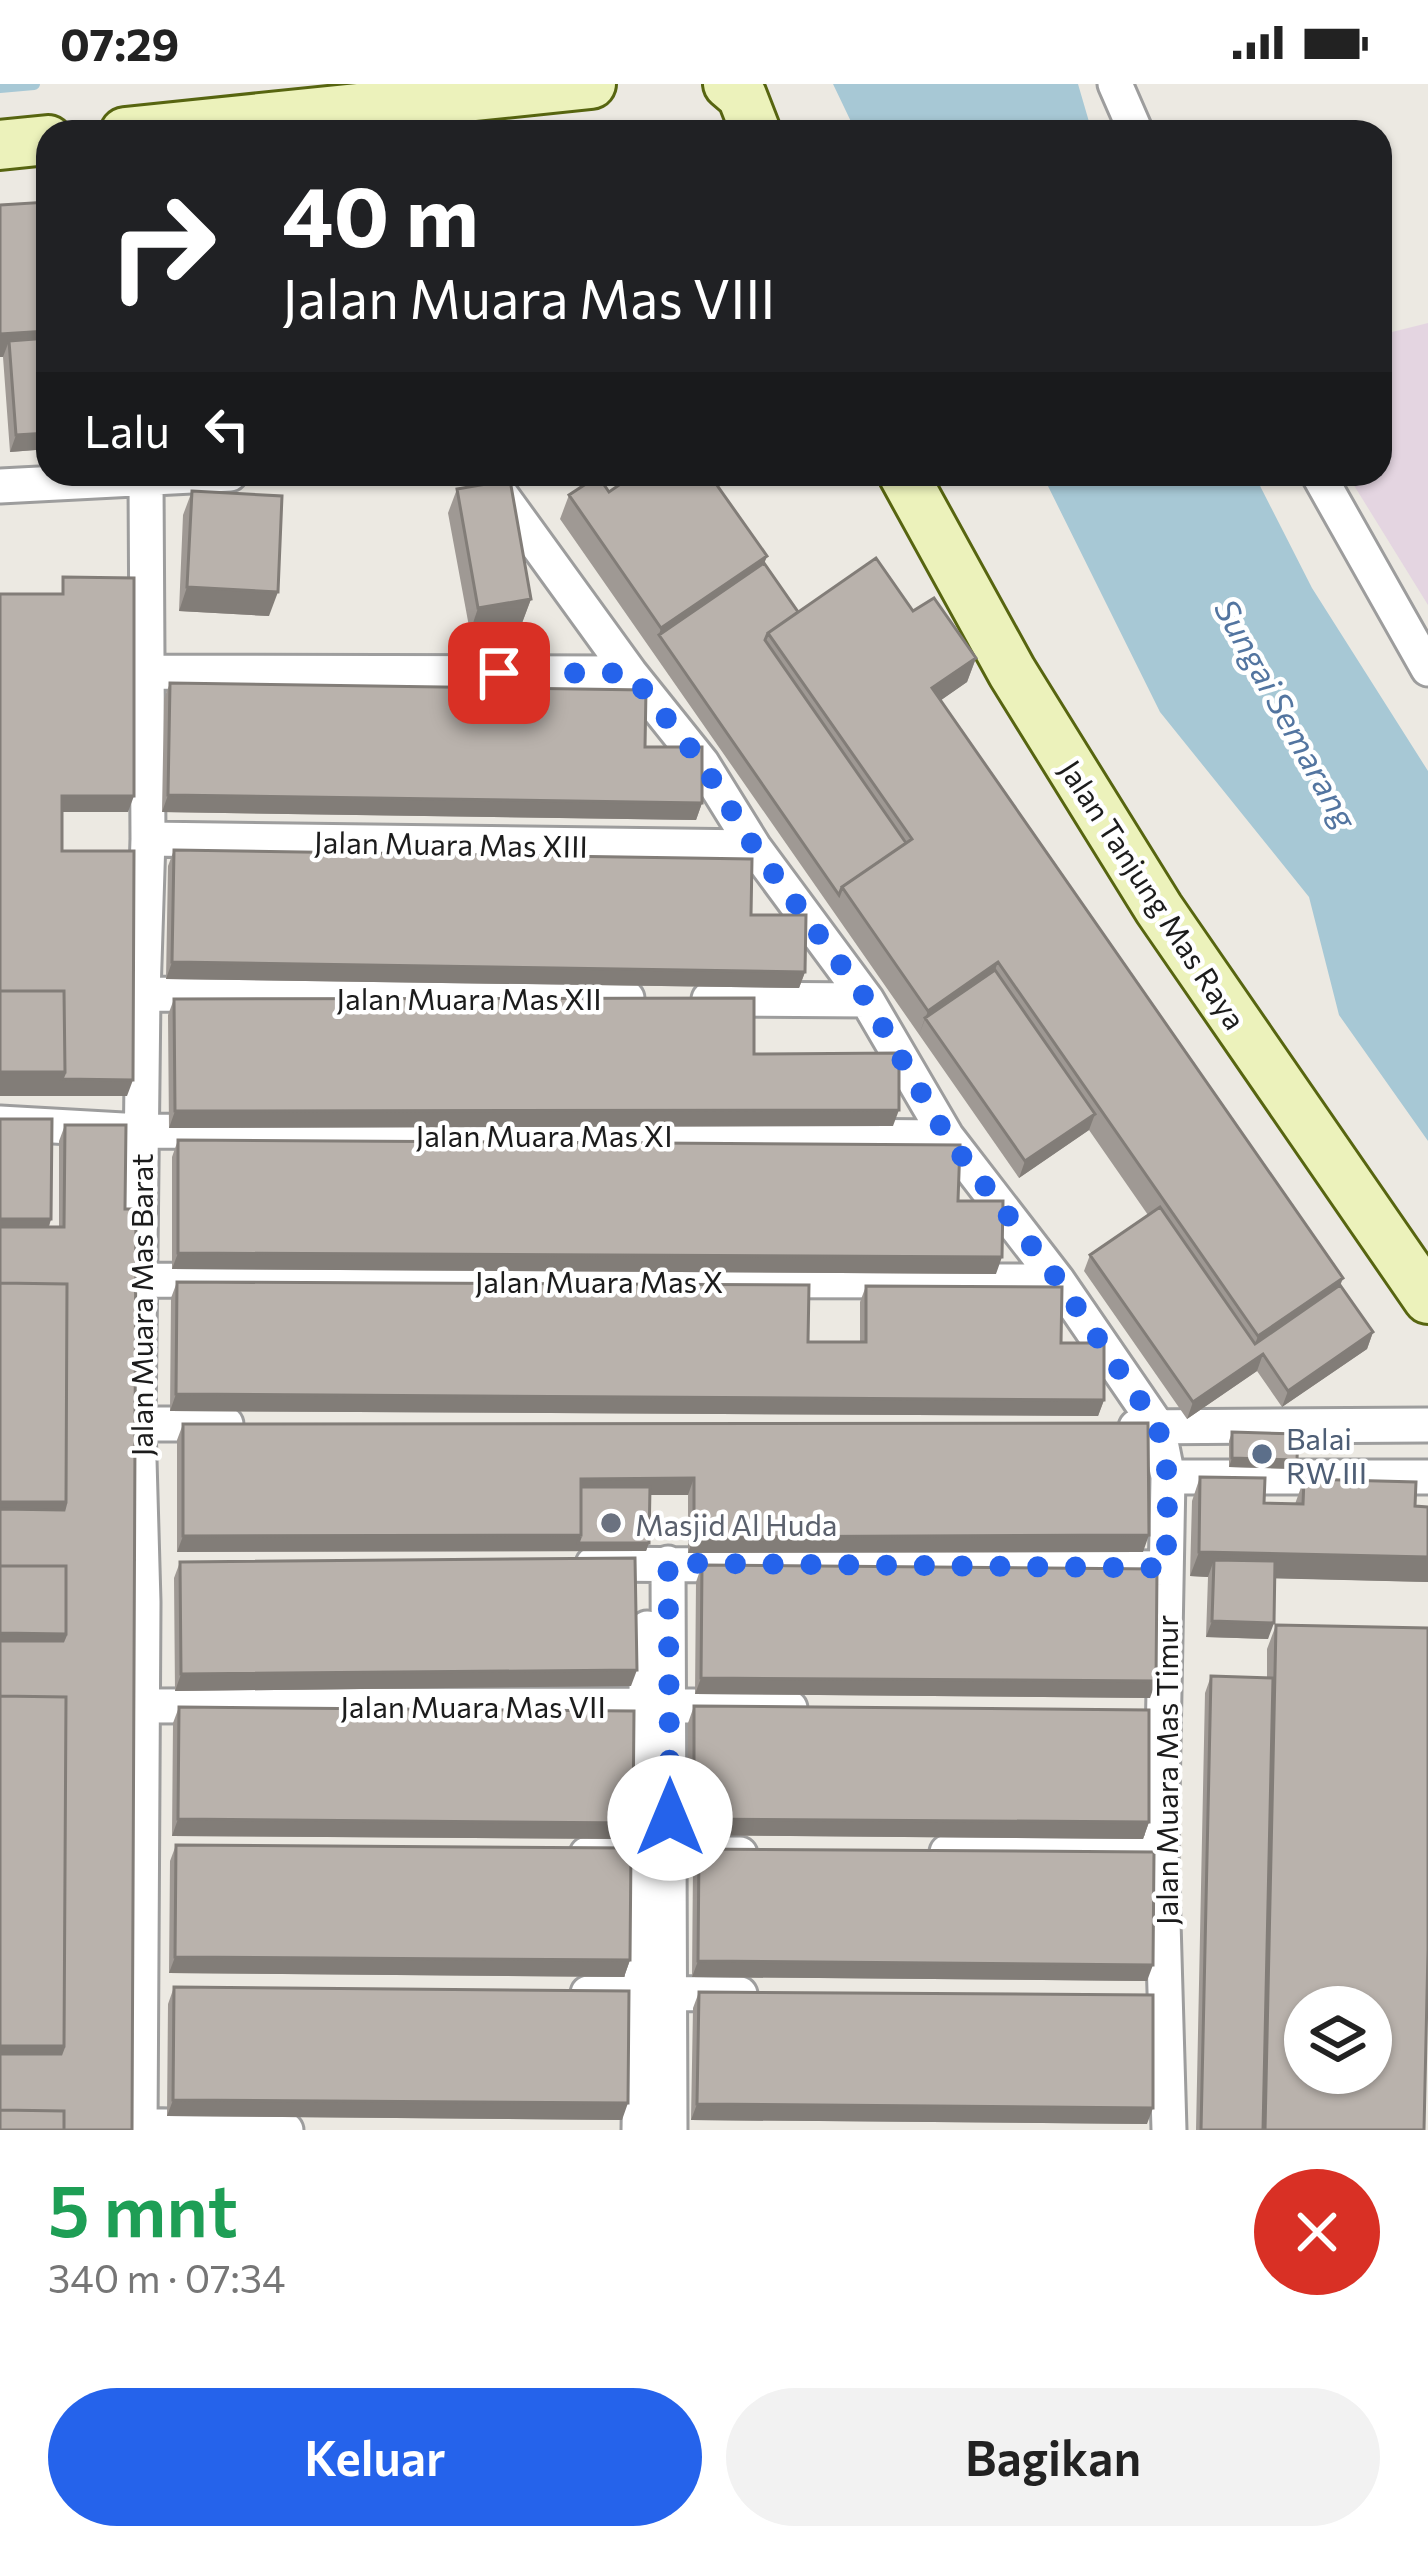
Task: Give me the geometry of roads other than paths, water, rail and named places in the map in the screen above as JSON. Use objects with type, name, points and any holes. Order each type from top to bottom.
[{"type":"street","points":[[242,120],[591,84]]},
{"type":"street","points":[[728,84],[742,96],[751,120]]},
{"type":"street","points":[[1115,84],[1131,120]]},
{"type":"street","points":[[0,145],[36,141]]},
{"type":"street","points":[[0,486],[36,485]]},
{"type":"street","name":"Jalan Muara Mas Barat","points":[[140,2128],[154,1990],[153,1846],[142,1706],[153,1572],[138,1424],[148,839],[146,486]]},
{"type":"street","name":"Jalan Muara Mas Timur","points":[[494,486],[702,763],[754,847],[867,1000],[947,1137],[1058,1280],[1158,1427],[1168,1477],[1166,1568],[1152,1716],[1162,1852],[1155,1997],[1168,2130]]},
{"type":"street","name":"Jalan Tanjung Mas Raya","points":[[910,486],[1012,672],[1159,909],[1428,1299]]},
{"type":"street","points":[[1325,486],[1428,669]]},
{"type":"street","points":[[148,672],[630,673]]},
{"type":"street","name":"Jalan Muara Mas XIII","points":[[148,839],[754,847]]},
{"type":"street","name":"Jalan Muara Mas XII","points":[[143,994],[867,1000]]},
{"type":"street","name":"Jalan Muara Mas XI","points":[[0,1123],[141,1131],[947,1137]]},
{"type":"street","name":"Jalan Muara Mas X","points":[[141,1280],[1058,1280]]},
{"type":"street","points":[[138,1424],[256,1424]]},
{"type":"street","points":[[1111,1427],[1428,1425]]},
{"type":"street","points":[[1168,1477],[1428,1477]]},
{"type":"street","points":[[658,1563],[656,1994],[670,2130]]},
{"type":"street","points":[[555,1565],[1166,1568]]},
{"type":"street","name":"Jalan Muara Mas VII","points":[[142,1706],[826,1708]]},
{"type":"street","points":[[908,1852],[1162,1852]]},
{"type":"street","points":[[548,1853],[779,1854]]},
{"type":"street","points":[[548,1993],[763,1994]]},
{"type":"street","points":[[639,2130],[656,1994]]},
{"type":"street","points":[[140,2128],[286,2130]]},
{"type":"water","points":[[833,84],[1078,84],[1088,120],[850,120]]},
{"type":"water","name":"Sungai Semarang","points":[[1048,486],[1260,486],[1312,588],[1428,771],[1428,1141],[1339,1015],[1309,897],[1160,712]]},
{"type":"waterway","points":[[0,87],[34,84]]},
{"type":"place","name":"Balai RW III","points":[[1262,1454]]},
{"type":"place","name":"Masjid Al Huda","points":[[611,1523]]}]
